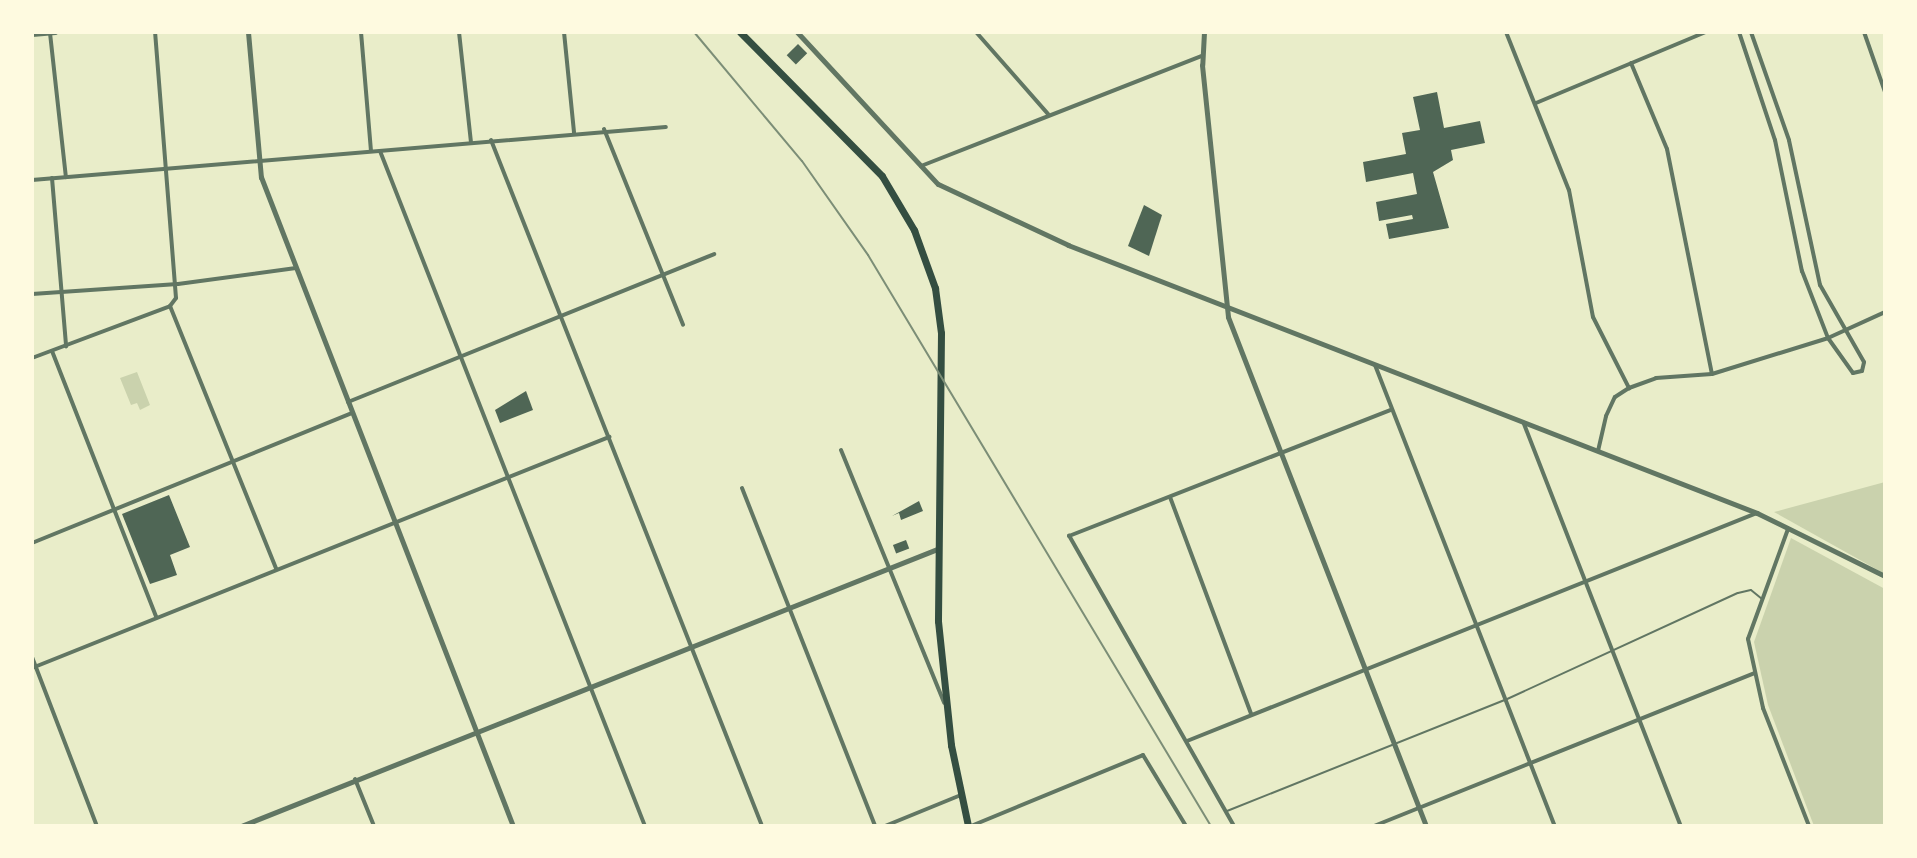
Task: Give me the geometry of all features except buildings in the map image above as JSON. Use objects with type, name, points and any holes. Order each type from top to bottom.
[{"type":"main road","points":[[740,32],[866,157],[893,193],[923,251],[935,288],[941,333],[937,549],[946,706],[961,795],[970,826]]},
{"type":"street","points":[[32,34],[52,32],[66,177]]},
{"type":"street","points":[[155,32],[164,168],[178,284],[170,306],[276,569]]},
{"type":"street","points":[[248,32],[259,161],[296,268],[473,730],[513,826]]},
{"type":"street","points":[[361,32],[371,151]]},
{"type":"street","points":[[459,32],[471,142]]},
{"type":"street","points":[[564,32],[574,133]]},
{"type":"street","points":[[797,32],[938,184],[1068,245],[1757,513],[1885,576]]},
{"type":"street","points":[[976,32],[1049,115]]},
{"type":"street","points":[[1204,32],[1201,56],[1219,193],[1225,305],[1426,826]]},
{"type":"street","points":[[1506,32],[1569,190],[1593,317],[1629,388]]},
{"type":"street","points":[[1536,103],[1706,32]]},
{"type":"street","points":[[1739,32],[1775,140],[1802,271],[1828,338],[1853,373],[1862,371],[1864,362],[1843,331],[1813,261],[1786,129],[1751,32]]},
{"type":"street","points":[[1864,32],[1885,92]]},
{"type":"street","points":[[921,166],[1201,56]]},
{"type":"street","points":[[1631,63],[1667,149],[1712,374]]},
{"type":"street","points":[[32,180],[604,129],[666,127]]},
{"type":"street","points":[[604,129],[683,325]]},
{"type":"street","points":[[491,140],[762,826]]},
{"type":"street","points":[[380,151],[587,685],[645,826]]},
{"type":"street","points":[[52,178],[66,346]]},
{"type":"street","points":[[348,402],[714,254]]},
{"type":"street","points":[[32,294],[178,284],[296,268]]},
{"type":"street","points":[[32,358],[170,306]]},
{"type":"street","points":[[1598,451],[1611,407],[1629,388],[1656,378],[1712,374],[1828,338],[1885,312]]},
{"type":"street","points":[[52,351],[112,511],[157,618]]},
{"type":"street","points":[[1375,365],[1555,826]]},
{"type":"street","points":[[1234,826],[1069,536],[1390,410]]},
{"type":"street","points":[[32,543],[352,413]]},
{"type":"street","points":[[1524,424],[1681,826]]},
{"type":"street","points":[[34,667],[609,437]]},
{"type":"street","points":[[841,450],[946,706]]},
{"type":"street","points":[[742,488],[875,826]]},
{"type":"street","points":[[1170,497],[1251,714]]},
{"type":"street","points":[[1187,741],[1757,513]]},
{"type":"street","points":[[1788,529],[1748,639],[1754,673],[1809,826]]},
{"type":"street","points":[[241,826],[473,730],[937,549]]},
{"type":"street","points":[[32,657],[97,826]]},
{"type":"street","points":[[1374,826],[1754,673]]},
{"type":"street","points":[[970,826],[1143,755],[1183,825]]},
{"type":"street","points":[[355,779],[374,826]]},
{"type":"street","points":[[885,826],[961,795]]},
{"type":"lane","points":[[1226,812],[1395,747],[1505,700],[1614,653],[1738,593],[1751,590],[1762,599]]},
{"type":"green space","points":[[137,372],[150,405],[140,410],[137,403],[131,405],[120,378]]},
{"type":"green space","points":[[1885,482],[1885,574],[1774,512]]},
{"type":"green space","points":[[1791,538],[1885,589],[1885,826],[1814,826],[1768,705],[1754,642]]},
{"type":"railway","points":[[694,32],[802,161],[868,255],[1211,826]]}]
